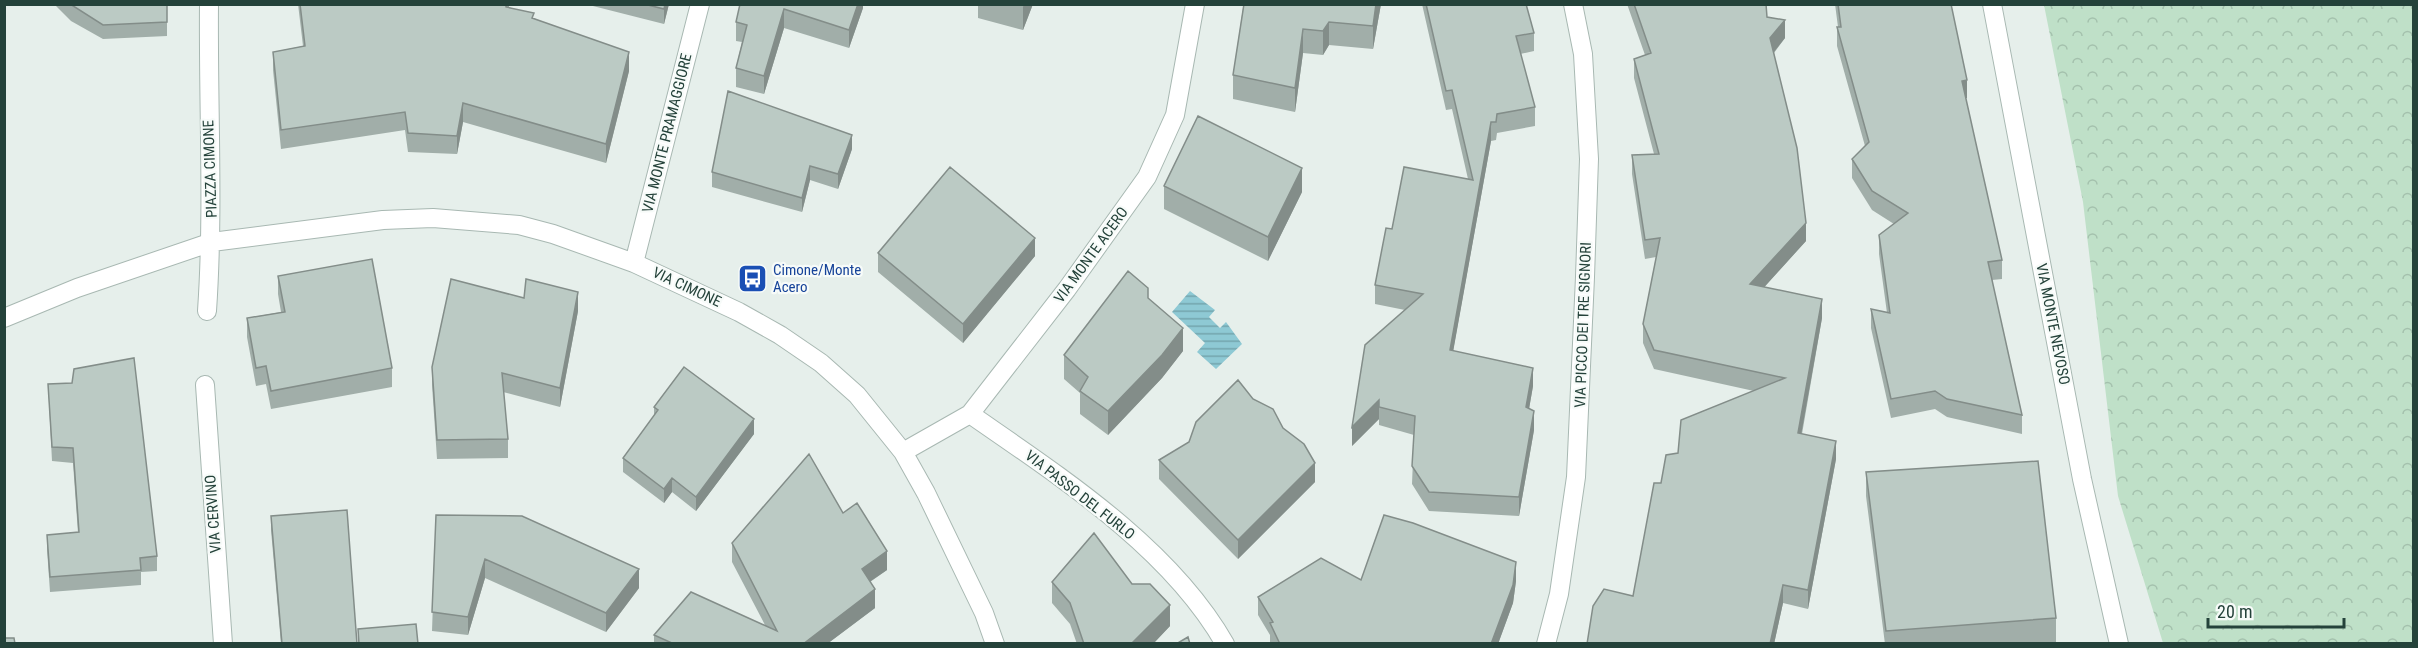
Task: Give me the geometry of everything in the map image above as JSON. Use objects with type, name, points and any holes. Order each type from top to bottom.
[{"type":"street","name":"PIAZZA CIMONE","points":[[207,311],[212,242],[208,97],[209,4]]},
{"type":"street","name":"VIA MONTE PRAMAGGIORE","points":[[634,262],[700,4]]},
{"type":"street","name":"VIA MONTE ACERO","points":[[903,452],[970,414],[1067,289],[1148,177],[1175,115],[1195,4]]},
{"type":"street","name":"VIA PICCO DEI TRE SIGNORI","points":[[1546,644],[1559,594],[1576,477],[1590,159],[1583,54],[1573,4]]},
{"type":"street","name":"VIA MONTE NEVOSO","points":[[1992,4],[2082,478],[2119,644]]},
{"type":"street","name":"VIA CIMONE","points":[[212,242],[383,220],[468,220],[519,225],[634,262],[739,312],[780,335],[821,363],[857,395],[903,452],[927,493],[959,559],[984,613],[994,644]]},
{"type":"street","points":[[4,318],[77,288],[212,242]]},
{"type":"street","name":"VIA CERVINO","points":[[205,385],[223,644]]},
{"type":"street","name":"VIA PASSO DEL FURLO","points":[[970,414],[1055,473],[1125,529],[1149,551],[1205,611],[1225,644]]},
{"type":"green space","points":[[2044,5],[2413,5],[2413,643],[2163,643],[2118,496],[2083,202]]},
{"type":"water","points":[[1190,291],[1215,310],[1209,317],[1220,328],[1226,322],[1242,344],[1216,369],[1197,352],[1205,343],[1172,312]]},
{"type":"building","points":[[70,4],[167,4],[167,22],[103,25]]},
{"type":"building","points":[[300,4],[506,4],[506,7],[534,13],[532,18],[629,52],[606,144],[463,103],[457,136],[408,133],[405,112],[281,130],[273,52],[305,46]]},
{"type":"building","points":[[644,4],[665,4],[664,9]]},
{"type":"building","points":[[740,4],[858,4],[849,30],[784,9],[764,76],[736,68],[747,25],[736,22]]},
{"type":"building","points":[[1244,4],[1376,4],[1373,26],[1329,22],[1323,31],[1303,29],[1295,88],[1233,75]]},
{"type":"building","points":[[1426,4],[1526,4],[1534,33],[1516,36],[1535,107],[1497,114],[1496,122],[1491,122],[1450,350],[1533,368],[1526,407],[1534,411],[1519,497],[1429,492],[1412,466],[1415,416],[1379,407],[1379,400],[1352,427],[1365,345],[1423,294],[1375,285],[1386,228],[1392,229],[1404,167],[1473,180],[1452,90],[1446,91]]},
{"type":"building","points":[[1634,4],[1766,4],[1767,17],[1785,20],[1770,38],[1797,148],[1806,223],[1750,284],[1822,299],[1798,433],[1836,441],[1808,590],[1783,585],[1770,644],[1587,644],[1593,606],[1604,589],[1633,596],[1654,483],[1661,483],[1666,455],[1678,453],[1681,420],[1785,378],[1654,350],[1643,324],[1660,238],[1645,240],[1632,155],[1659,154],[1634,59],[1651,53]]},
{"type":"building","points":[[1838,4],[1951,4],[1967,80],[1962,81],[2002,260],[1988,262],[2022,415],[1947,399],[1935,391],[1891,399],[1871,309],[1890,313],[1879,235],[1908,213],[1872,191],[1852,159],[1869,142],[1837,27],[1841,27]]},
{"type":"building","points":[[728,91],[852,135],[838,174],[810,166],[802,198],[712,172]]},
{"type":"building","points":[[1198,116],[1302,168],[1268,237],[1164,186]]},
{"type":"building","points":[[950,167],[1035,238],[963,324],[878,253]]},
{"type":"building","points":[[372,259],[392,368],[271,391],[266,366],[256,368],[247,318],[285,312],[278,276]]},
{"type":"building","points":[[1128,271],[1148,288],[1148,298],[1183,328],[1162,355],[1108,411],[1080,391],[1088,377],[1064,355]]},
{"type":"building","points":[[451,279],[524,298],[526,279],[578,292],[560,388],[502,373],[508,439],[437,440],[432,367]]},
{"type":"building","points":[[134,358],[157,556],[140,558],[141,570],[50,577],[47,535],[79,532],[73,448],[52,447],[48,384],[72,383],[74,369]]},
{"type":"building","points":[[684,367],[754,419],[696,497],[672,478],[664,489],[623,458],[658,410],[654,407]]},
{"type":"building","points":[[1238,380],[1253,399],[1273,409],[1283,428],[1304,444],[1315,463],[1238,540],[1159,460],[1189,442],[1196,422]]},
{"type":"building","points":[[809,454],[843,513],[857,503],[887,551],[862,569],[875,589],[803,644],[674,644],[654,635],[691,592],[777,631],[732,543]]},
{"type":"building","points":[[2038,461],[2056,618],[1886,631],[1866,472]]},
{"type":"building","points":[[347,510],[357,644],[282,644],[271,516]]},
{"type":"building","points":[[436,515],[522,516],[639,569],[606,613],[485,559],[468,617],[432,612]]},
{"type":"building","points":[[1384,515],[1413,523],[1516,562],[1513,585],[1491,644],[1280,644],[1270,623],[1273,622],[1258,597],[1321,558],[1361,580]]},
{"type":"building","points":[[1094,533],[1132,584],[1150,584],[1170,605],[1131,644],[1084,644],[1070,603],[1052,582]]},
{"type":"building","points":[[416,624],[418,644],[359,644],[358,629]]},
{"type":"building","points":[[1188,637],[1190,644],[1176,644]]},
{"type":"building","points":[[4,638],[14,638],[15,644],[4,644]]},
{"type":"place","name":"Cimone/Monte Acero","points":[[752,279]]}]
